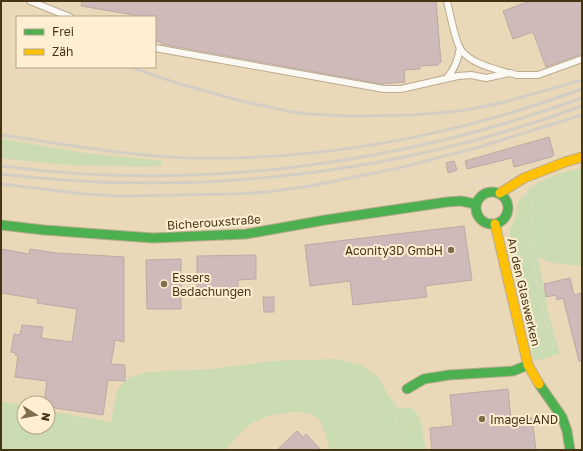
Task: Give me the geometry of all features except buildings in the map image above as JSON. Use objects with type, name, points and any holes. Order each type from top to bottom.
[{"type":"street","points":[[500,193],[533,174],[582,158]]},
{"type":"street","points":[[493,191],[500,193],[506,199],[508,206],[507,214],[502,221],[495,224],[487,224],[480,220],[476,212],[475,204],[479,197],[485,192],[493,191]]},
{"type":"street","name":"Bicherouxstraße","points":[[1,225],[76,233],[153,238],[246,234],[325,220],[447,202],[461,201],[475,204]]},
{"type":"street","name":"An den Glaswerken","points":[[495,224],[527,360],[536,380],[562,417],[567,431],[570,450]]},
{"type":"street","name":"An den Glaswerken","points":[[406,389],[424,379],[449,375],[513,370],[527,360]]},
{"type":"lane","points":[[30,1],[68,16]]},
{"type":"lane","points":[[447,1],[460,48],[458,61],[454,70],[447,78]]},
{"type":"lane","points":[[156,48],[384,89],[401,89],[447,78],[471,75],[486,78],[510,73]]},
{"type":"lane","points":[[460,48],[467,56],[480,64],[517,75],[538,75],[582,59]]},
{"type":"path","points":[[461,187],[499,176]]},
{"type":"path","points":[[516,183],[528,195],[532,206],[533,221],[530,238],[540,302],[554,347],[527,360]]},
{"type":"path","points":[[405,450],[398,430],[394,405],[406,389]]},
{"type":"green space","points":[[1,139],[85,153],[162,161],[162,165],[144,167],[87,165],[44,163],[1,158]]},
{"type":"green space","points":[[582,168],[582,266],[553,263],[538,257],[548,312],[560,354],[534,361],[516,280],[510,245],[510,229],[516,217],[517,204],[530,188],[543,180],[558,174]]},
{"type":"green space","points":[[336,359],[361,365],[379,378],[388,395],[398,408],[413,408],[420,419],[426,450],[330,450],[327,438],[318,418],[305,412],[287,412],[268,416],[254,422],[225,450],[1,450],[1,401],[16,404],[16,435],[56,435],[56,412],[111,422],[117,390],[128,378],[148,372],[211,369],[273,361]]},
{"type":"railway","points":[[133,68],[177,83],[241,101],[307,114],[353,116],[413,115],[460,111],[501,103],[582,80]]},
{"type":"railway","points":[[1,135],[96,149],[166,157],[240,158],[290,155],[340,150],[438,132],[487,120],[582,89]]},
{"type":"railway","points":[[1,166],[74,173],[148,176],[222,174],[296,167],[369,156],[441,141],[512,121],[582,98]]},
{"type":"railway","points":[[1,174],[74,181],[148,183],[222,181],[296,174],[369,164],[441,149],[512,129],[582,106]]},
{"type":"railway","points":[[1,184],[84,194],[119,196],[267,192],[310,186],[399,168],[476,148],[582,115]]},
{"type":"traffic: fast","points":[[489,192],[495,192],[504,196],[508,208],[504,220],[495,224],[489,224],[480,220],[476,211],[476,205],[480,196],[489,192]]},
{"type":"traffic: fast","points":[[1,225],[44,230],[153,238],[246,234],[325,220],[447,202],[461,201],[475,204]]},
{"type":"traffic: fast","points":[[407,389],[424,379],[449,375],[513,371],[528,365]]},
{"type":"traffic: fast","points":[[539,384],[562,417],[567,431],[570,450]]},
{"type":"traffic: slow","points":[[500,193],[524,178],[582,157]]},
{"type":"traffic: slow","points":[[495,224],[528,365],[539,384]]},
{"type":"place","name":"Aconity3D GmbH","points":[[451,250]]},
{"type":"place","name":"Essers Bedachungen","points":[[164,284]]},
{"type":"place","name":"ImageLAND","points":[[482,419]]}]
